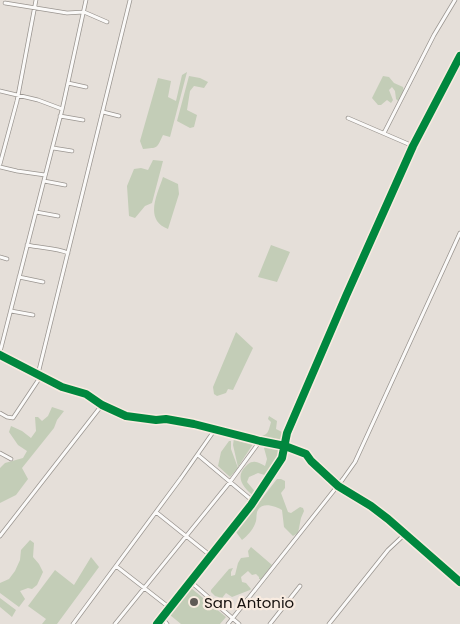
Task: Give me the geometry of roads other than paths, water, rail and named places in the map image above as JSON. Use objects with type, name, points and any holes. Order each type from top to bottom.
[{"type":"street","points":[[36,0],[18,95],[0,165],[17,171],[46,175]]},
{"type":"street","points":[[86,0],[46,175],[0,354],[62,386],[86,394],[102,405],[126,416],[156,420],[166,419],[216,428],[285,446],[306,454],[338,486],[388,519],[404,535],[460,582]]},
{"type":"street","points":[[0,413],[12,418],[40,375],[130,0]]},
{"type":"street","points":[[384,133],[434,35],[455,0]]},
{"type":"street","points":[[5,3],[67,13],[84,12],[107,22]]},
{"type":"street","points":[[158,624],[254,502],[276,470],[282,458],[287,433],[413,146],[460,56]]},
{"type":"street","points":[[68,84],[86,87]]},
{"type":"street","points":[[0,91],[62,108]]},
{"type":"street","points":[[104,112],[119,116]]},
{"type":"street","points":[[60,116],[83,120]]},
{"type":"street","points":[[348,118],[413,146]]},
{"type":"street","points":[[52,148],[72,151]]},
{"type":"street","points":[[44,181],[65,185]]},
{"type":"street","points":[[36,212],[58,216]]},
{"type":"street","points":[[228,624],[355,462],[460,233]]},
{"type":"street","points":[[28,245],[68,253]]},
{"type":"street","points":[[0,257],[7,258]]},
{"type":"street","points":[[19,277],[43,282]]},
{"type":"street","points":[[10,311],[32,315]]},
{"type":"street","points":[[0,536],[102,405]]},
{"type":"street","points":[[76,623],[216,428]]},
{"type":"street","points":[[116,624],[230,482],[260,441]]},
{"type":"street","points":[[0,452],[11,459]]},
{"type":"street","points":[[198,454],[254,502]]},
{"type":"street","points":[[156,512],[211,556]]},
{"type":"street","points":[[328,624],[388,550],[404,535]]},
{"type":"street","points":[[116,566],[170,608]]},
{"type":"street","points":[[191,582],[239,624]]},
{"type":"street","points":[[270,624],[300,586]]},
{"type":"street","points":[[162,618],[167,624]]},
{"type":"place","name":"San Antonio","points":[[194,602]]}]
